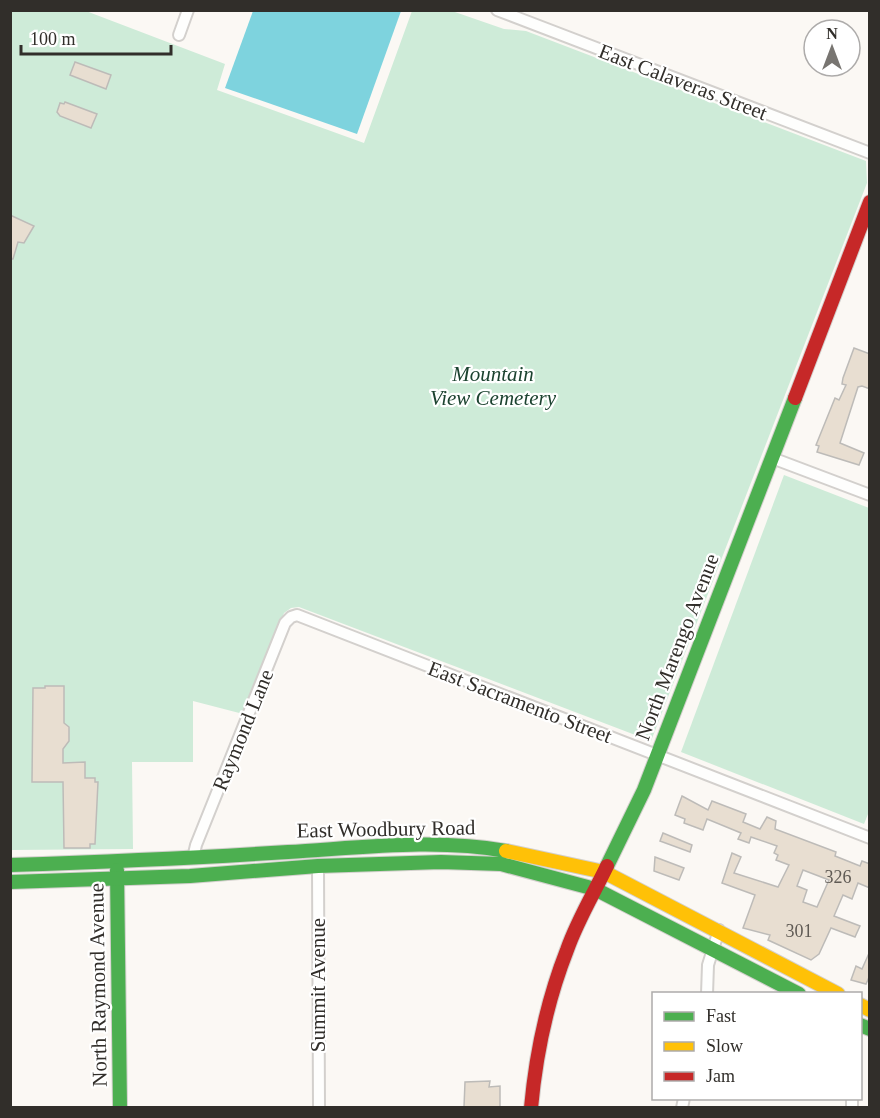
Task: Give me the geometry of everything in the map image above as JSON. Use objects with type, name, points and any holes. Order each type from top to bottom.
[{"type":"main road","name":"North Marengo Avenue","points":[[531,1107],[536,1057],[547,1010],[567,948],[640,799],[870,202]]},
{"type":"main road","name":"East Woodbury Road","points":[[10,865],[117,862],[367,847],[473,846],[573,862],[604,872],[836,992]]},
{"type":"main road","name":"North Raymond Avenue","points":[[117,862],[120,1107]]},
{"type":"main road","name":"East Woodbury Road","points":[[10,882],[118,879],[318,866],[441,862],[501,864],[595,889],[797,992]]},
{"type":"street","points":[[179,35],[188,10]]},
{"type":"street","name":"East Calaveras Street","points":[[497,10],[513,13],[870,153]]},
{"type":"street","points":[[772,458],[870,495]]},
{"type":"street","name":"Raymond Lane","points":[[194,858],[196,845],[285,623],[291,617],[304,617]]},
{"type":"street","name":"East Sacramento Street","points":[[304,617],[870,838]]},
{"type":"street","name":"Summit Avenue","points":[[318,866],[319,1106]]},
{"type":"street","points":[[707,992],[708,965],[719,930]]},
{"type":"green space","name":"Mountain View Cemetery","points":[[10,11],[86,11],[225,64],[217,90],[364,143],[412,11],[452,11],[504,29],[526,31],[866,161],[867,183],[651,741],[299,607],[291,608],[284,613],[247,715],[193,701],[193,762],[132,762],[133,849],[11,850]]},
{"type":"green space","points":[[784,475],[869,508],[870,809],[864,824],[681,752]]},
{"type":"water","points":[[253,11],[401,11],[357,134],[225,88]]},
{"type":"building","points":[[75,62],[111,75],[106,89],[70,75]]},
{"type":"building","points":[[65,102],[97,114],[91,128],[60,116],[57,112],[60,103]]},
{"type":"building","points":[[10,215],[34,226],[24,243],[18,242],[13,259],[10,259]]},
{"type":"building","points":[[854,348],[870,354],[870,389],[858,387],[840,443],[864,453],[859,465],[817,452],[819,446],[816,445],[835,398],[839,400],[846,385],[842,384],[843,378]]},
{"type":"building","points":[[45,686],[64,686],[64,723],[69,727],[69,741],[63,749],[63,763],[85,762],[85,778],[95,778],[95,782],[98,782],[95,844],[90,844],[90,848],[64,848],[63,782],[32,782],[33,688],[45,688]]},
{"type":"building","points":[[682,796],[708,810],[712,801],[746,814],[743,822],[760,829],[767,817],[776,821],[775,829],[836,852],[835,856],[860,866],[862,861],[870,864],[870,888],[858,883],[852,899],[843,895],[834,916],[860,926],[855,937],[831,928],[819,954],[811,960],[768,940],[770,935],[743,928],[755,895],[722,883],[732,853],[741,857],[734,873],[778,887],[789,865],[776,860],[778,855],[774,853],[777,846],[751,837],[749,843],[738,839],[741,833],[707,819],[703,830],[684,823],[685,819],[675,815]],"holes":[[[803,870],[829,880],[817,907],[803,902],[807,890],[797,886]]]},
{"type":"building","points":[[663,833],[692,845],[690,852],[660,841]]},
{"type":"building","points":[[655,857],[684,868],[679,880],[654,871]]},
{"type":"building","points":[[870,951],[870,975],[866,984],[851,980],[856,966],[862,969]]},
{"type":"building","points":[[490,1081],[489,1087],[500,1086],[500,1107],[464,1107],[465,1082]]},
{"type":"traffic: fast","points":[[607,866],[644,790],[795,398]]},
{"type":"traffic: fast","points":[[10,865],[184,858],[397,845],[452,845],[506,851]]},
{"type":"traffic: fast","points":[[10,882],[190,876],[318,866],[441,862],[501,864],[595,889],[795,992]]},
{"type":"traffic: fast","points":[[117,870],[120,1108]]},
{"type":"traffic: fast","points":[[862,1026],[870,1029]]},
{"type":"traffic: slow","points":[[506,851],[604,872],[834,992]]},
{"type":"traffic: slow","points":[[862,1006],[870,1010]]},
{"type":"traffic: jam","points":[[795,398],[870,202]]},
{"type":"traffic: jam","points":[[531,1108],[539,1047],[554,988],[576,928],[607,866]]}]
